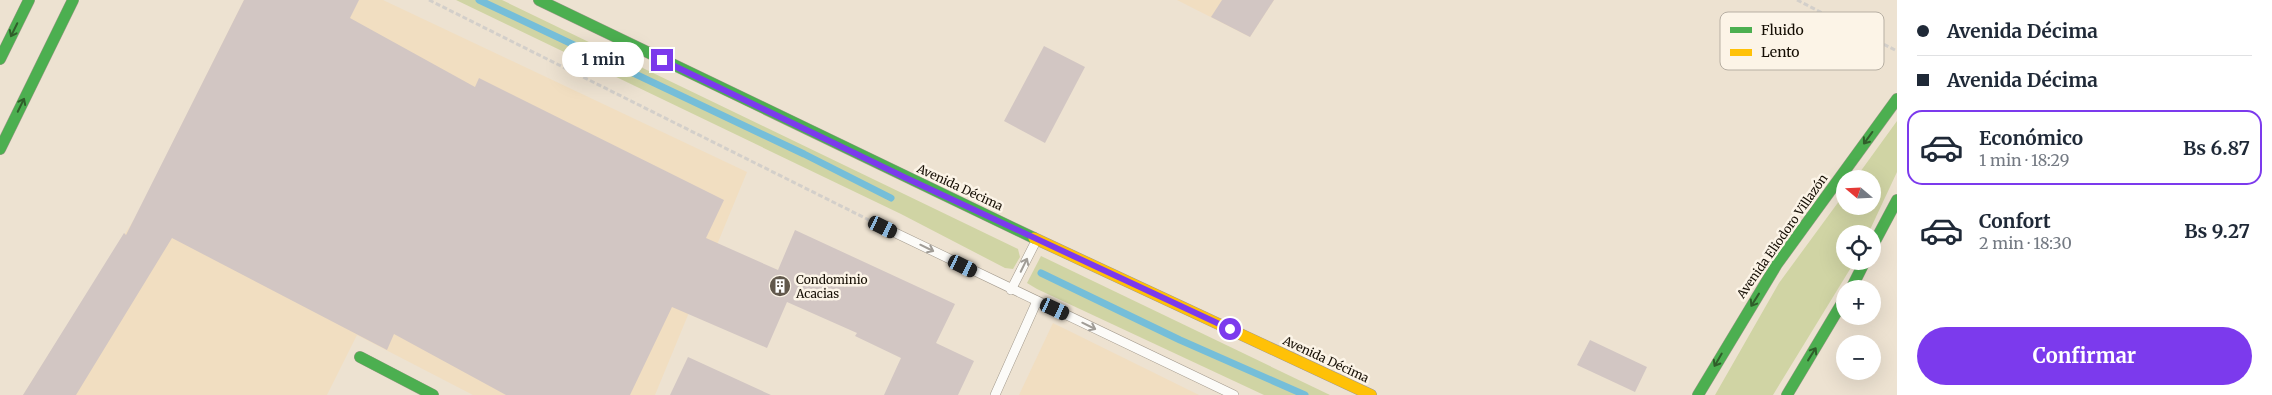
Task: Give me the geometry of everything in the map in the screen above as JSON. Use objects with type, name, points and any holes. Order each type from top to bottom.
[{"type":"main road","points":[[0,60],[29,0]]},
{"type":"main road","points":[[0,149],[73,0]]},
{"type":"main road","name":"Avenida Décima","points":[[539,0],[1037,239],[1370,395]]},
{"type":"main road","name":"Avenida Eliodoro Villazón","points":[[1698,395],[1777,264],[1897,99]]},
{"type":"main road","points":[[1881,230],[1897,200]]},
{"type":"main road","points":[[1787,395],[1836,313]]},
{"type":"main road","points":[[360,357],[434,395]]},
{"type":"lane","points":[[883,227],[1234,395]]},
{"type":"lane","points":[[1012,290],[1037,239]]},
{"type":"lane","points":[[994,395],[1037,301]]},
{"type":"path","points":[[429,0],[883,227]]},
{"type":"path","points":[[1797,0],[1821,12]]},
{"type":"path","points":[[1884,44],[1897,51]]},
{"type":"shaded area","points":[[244,0],[383,0],[747,172],[655,395],[473,395],[357,335],[327,395],[23,395],[135,218]]},
{"type":"shaded area","points":[[1177,0],[1274,0],[1250,37]]},
{"type":"shaded area","points":[[1053,323],[1199,395],[1019,395]]},
{"type":"green space","points":[[456,0],[502,0],[1018,249],[1020,257],[1013,269],[1005,268],[901,214]]},
{"type":"green space","points":[[1897,121],[1897,172],[1881,206],[1881,170],[1862,170]]},
{"type":"green space","points":[[1836,205],[1836,215],[1877,215],[1872,225],[1836,225],[1836,270],[1849,270],[1843,280],[1836,280],[1836,292],[1773,395],[1715,395],[1779,283]]},
{"type":"green space","points":[[1041,256],[1330,395],[1264,395],[1037,289],[1027,283]]},
{"type":"building","points":[[244,0],[359,0],[350,18],[475,87],[479,78],[724,200],[706,238],[778,270],[795,230],[955,304],[936,343],[974,361],[958,395],[884,395],[901,358],[855,336],[857,333],[787,302],[767,348],[672,307],[630,395],[506,395],[394,334],[387,350],[172,238],[76,395],[23,395],[124,233],[126,235]]},
{"type":"building","points":[[1222,0],[1274,0],[1250,37],[1211,17]]},
{"type":"building","points":[[1044,46],[1085,67],[1045,143],[1004,121]]},
{"type":"building","points":[[1590,340],[1647,367],[1635,392],[1577,365]]},
{"type":"building","points":[[688,357],[771,395],[670,395]]},
{"type":"waterway","points":[[479,0],[804,154],[891,198]]},
{"type":"waterway","points":[[1041,273],[1180,340],[1305,395]]},
{"type":"traffic: fast","points":[[0,59],[29,0]]},
{"type":"traffic: fast","points":[[0,149],[73,0]]},
{"type":"traffic: fast","points":[[539,0],[1034,238]]},
{"type":"traffic: fast","points":[[1698,395],[1777,264],[1897,99]]},
{"type":"traffic: fast","points":[[1881,230],[1897,200]]},
{"type":"traffic: fast","points":[[1856,280],[1860,270]]},
{"type":"traffic: fast","points":[[1787,395],[1836,313]]},
{"type":"traffic: fast","points":[[360,357],[433,395]]},
{"type":"traffic: slow","points":[[1034,238],[1371,395]]},
{"type":"place","name":"Condominio Acacias","points":[[780,286]]},
{"type":"route","points":[[662,60],[906,178],[1230,329]]}]
